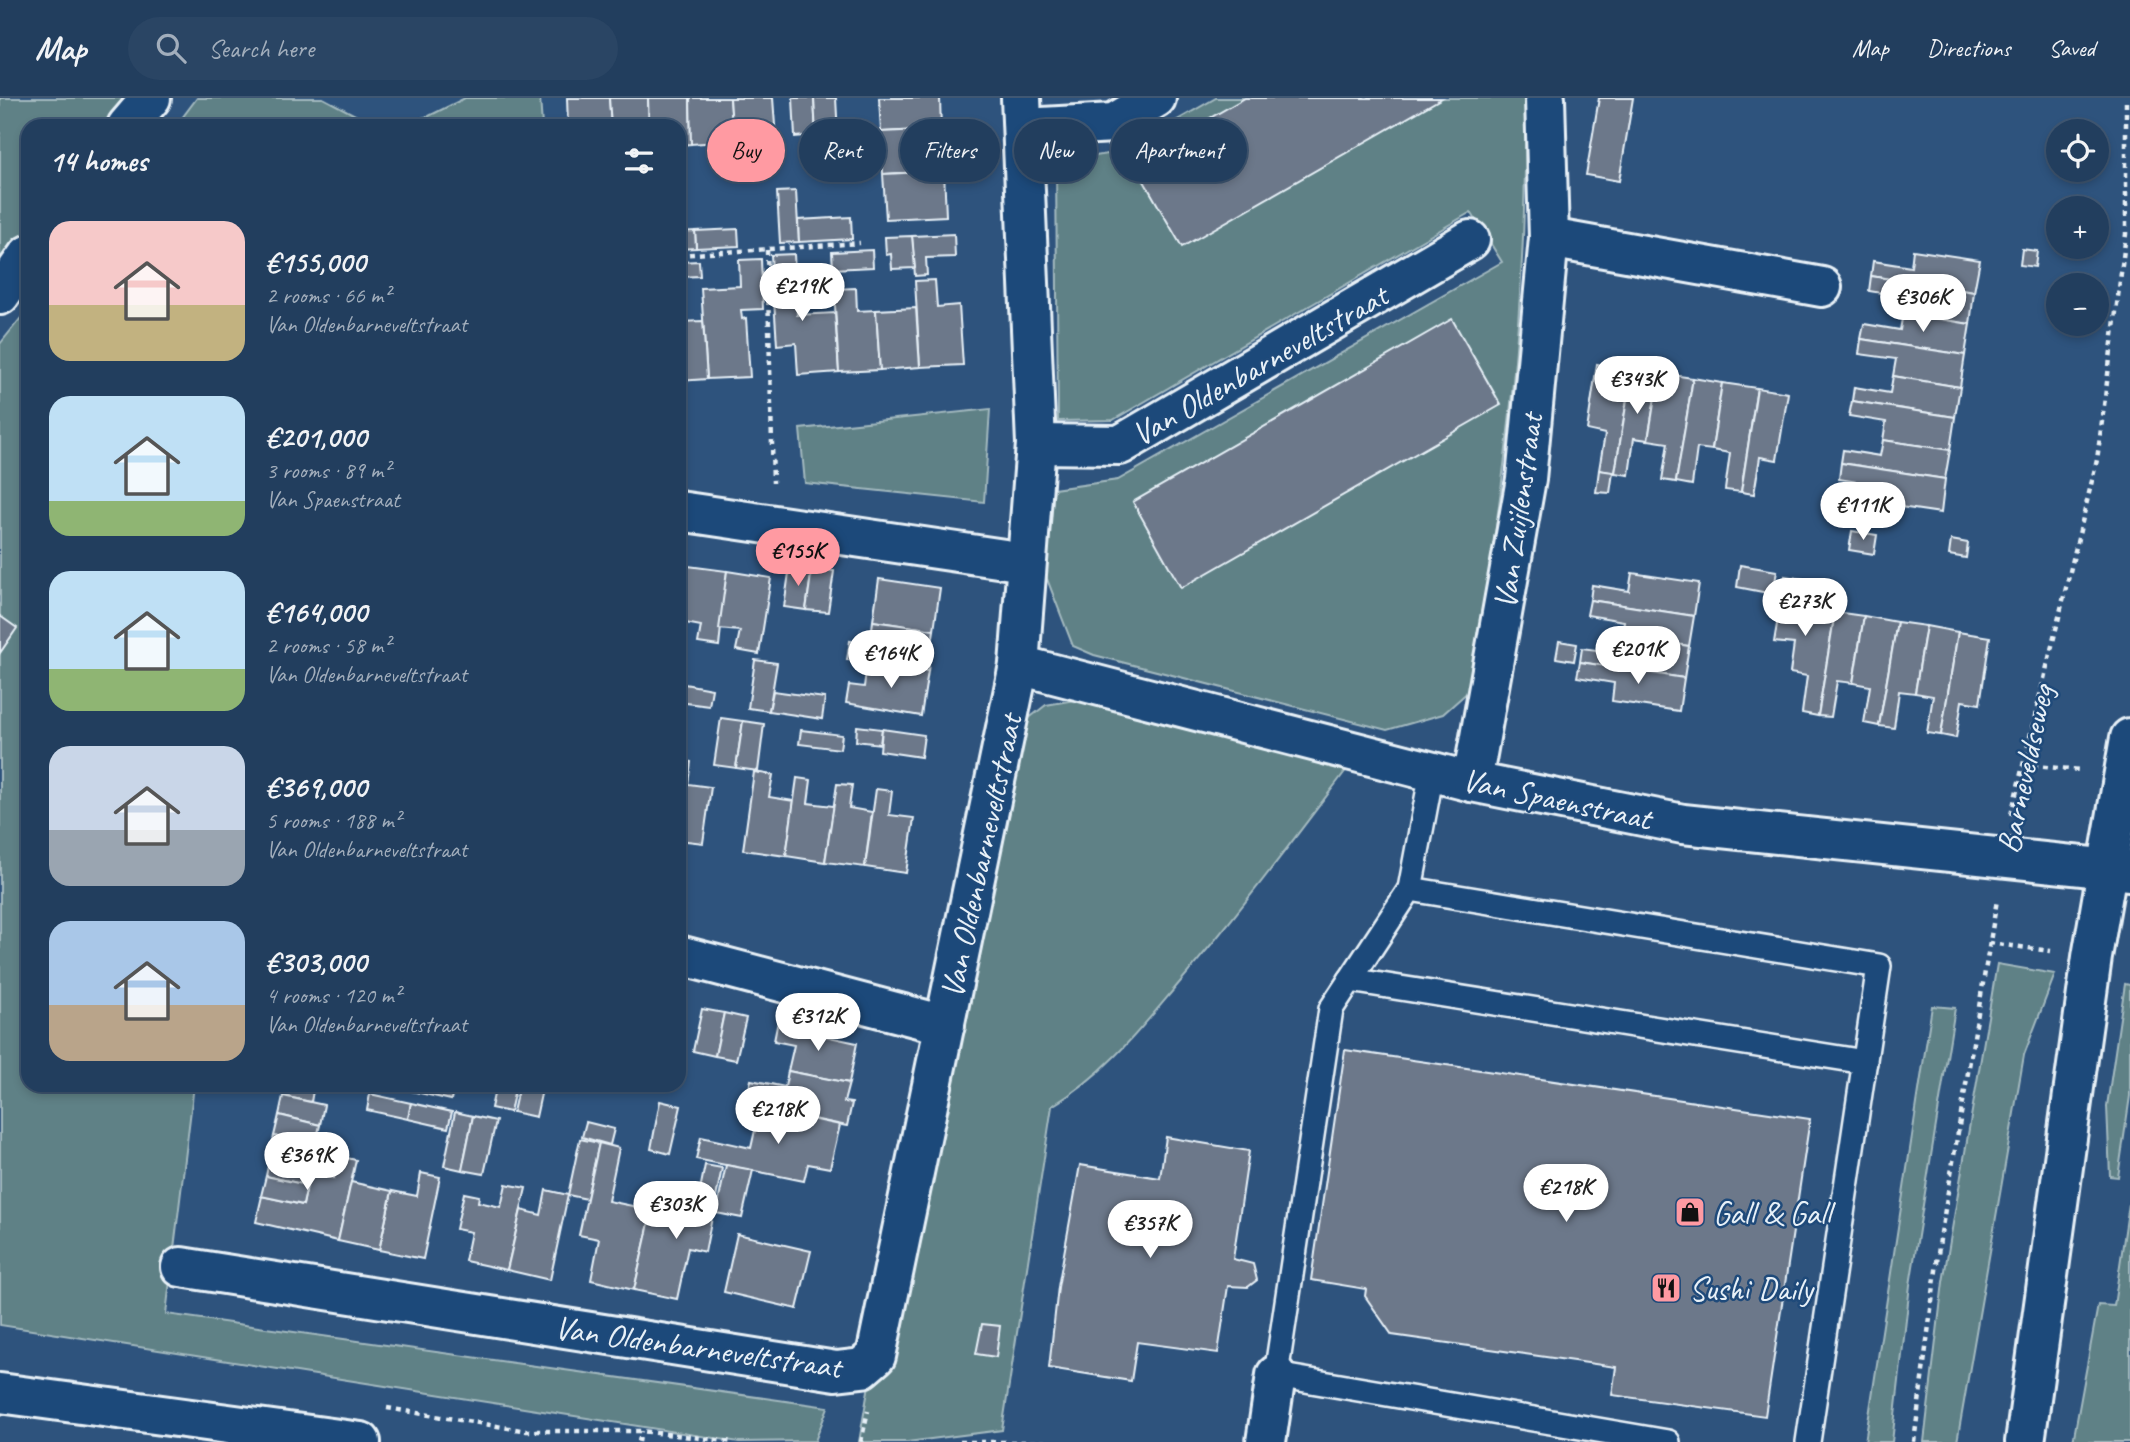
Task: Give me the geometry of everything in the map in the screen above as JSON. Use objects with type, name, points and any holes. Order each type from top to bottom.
[{"type":"street","points":[[133,119],[151,98]]},
{"type":"street","name":"Van Oldenbarneveltstraat","points":[[181,1267],[836,1371],[862,1368],[876,1356],[1019,665],[1036,444],[1023,113],[1114,123],[1156,98]]},
{"type":"street","name":"Van Zuijlenstraat","points":[[1472,782],[1526,479],[1549,239],[1545,98]]},
{"type":"street","points":[[1549,239],[1822,287]]},
{"type":"street","name":"Van Oldenbarneveltstraat","points":[[1036,444],[1119,445],[1470,240]]},
{"type":"street","points":[[0,295],[21,265]]},
{"type":"street","points":[[686,512],[1025,562]]},
{"type":"street","name":"Van Spaenstraat","points":[[1019,665],[1472,782],[1682,824],[2118,870]]},
{"type":"street","points":[[2025,1442],[2092,957],[2118,870],[2127,756]]},
{"type":"street","name":"Van Oldenbarneveltstraat","points":[[686,957],[945,1025]]},
{"type":"street","points":[[1266,1442],[1276,1375]]},
{"type":"street","points":[[0,1393],[361,1442]]},
{"type":"lane","points":[[1432,772],[1410,888],[1331,1009],[1276,1375],[1668,1442]]},
{"type":"lane","points":[[1410,888],[1879,966],[1808,1442]]},
{"type":"lane","points":[[1350,980],[1865,1062]]},
{"type":"path","name":"Barneveldseweg","points":[[1914,1442],[1940,1239],[2004,858],[2022,765],[2097,460],[2126,234],[2126,98]]},
{"type":"path","points":[[686,256],[860,243]]},
{"type":"path","points":[[767,250],[774,525]]},
{"type":"path","points":[[2022,765],[2127,756]]},
{"type":"path","points":[[639,1442],[641,1431]]},
{"type":"path","points":[[960,1442],[1045,1442]]},
{"type":"green space","points":[[0,98],[133,98],[117,119],[21,119],[21,245],[0,271]]},
{"type":"green space","points":[[197,98],[323,98],[363,119],[181,119]]},
{"type":"green space","points":[[465,98],[540,98],[542,119],[418,119]]},
{"type":"green space","points":[[1216,98],[1525,98],[1523,247],[1504,469],[1470,690],[1443,714],[1387,730],[1094,655],[1073,646],[1044,571],[1054,489],[1118,480],[1502,262],[1471,212],[1113,420],[1058,421],[1056,182],[1097,182],[1097,156],[1111,154],[1111,182],[1247,182],[1247,119],[1179,119]]},
{"type":"green space","points":[[21,318],[21,1092],[193,1092],[166,1314],[828,1407],[815,1441],[739,1442],[0,1325],[0,344]]},
{"type":"green space","points":[[990,409],[984,502],[805,483],[800,429]]},
{"type":"green space","points":[[1086,698],[1141,718],[1347,769],[1241,907],[1147,1021],[1104,1067],[1052,1106],[1002,1430],[907,1442],[859,1442],[870,1379],[1019,726],[1046,705]]},
{"type":"green space","points":[[1997,964],[2055,974],[2024,1055],[1957,1442],[1924,1442],[1943,1282]]},
{"type":"green space","points":[[2125,984],[2130,985],[2130,1096],[2118,1177],[2110,1176],[2107,1106]]},
{"type":"green space","points":[[1932,1006],[1955,1008],[1910,1285],[1892,1442],[1865,1442]]},
{"type":"green space","points":[[2130,1197],[2130,1442],[2073,1442],[2098,1305],[2114,1306]]},
{"type":"building","points":[[567,98],[609,98],[610,119],[568,119]]},
{"type":"building","points":[[609,98],[648,98],[649,119],[610,119]]},
{"type":"building","points":[[648,98],[690,98],[691,144],[686,144],[686,119],[649,119]]},
{"type":"building","points":[[690,98],[730,98],[731,119],[707,119],[707,143],[691,144]]},
{"type":"building","points":[[730,98],[773,98],[775,119],[731,119]]},
{"type":"building","points":[[793,98],[814,98],[815,119],[799,119],[799,137],[795,137]]},
{"type":"building","points":[[814,98],[836,98],[837,119],[815,119]]},
{"type":"building","points":[[879,98],[940,98],[941,119],[900,119],[900,131],[886,132],[886,119],[880,119]]},
{"type":"building","points":[[1245,98],[1442,98],[1182,247],[1145,182],[1247,182],[1247,119],[1208,119]]},
{"type":"building","points":[[1599,98],[1633,98],[1619,181],[1586,175]]},
{"type":"building","points":[[900,131],[900,173],[886,174],[886,132]]},
{"type":"building","points":[[900,173],[900,182],[944,182],[946,216],[886,219],[884,182],[886,182],[886,174]]},
{"type":"building","points":[[796,191],[799,242],[780,243],[777,192]]},
{"type":"building","points":[[851,217],[852,239],[799,242],[798,220]]},
{"type":"building","points":[[738,229],[739,246],[696,248],[695,231]]},
{"type":"building","points":[[695,231],[696,248],[686,249],[686,232]]},
{"type":"building","points":[[954,234],[955,257],[926,258],[927,275],[915,276],[912,236]]},
{"type":"building","points":[[912,236],[915,268],[892,269],[891,254],[886,255],[885,237]]},
{"type":"building","points":[[2022,249],[2037,251],[2035,267],[2020,265]]},
{"type":"building","points":[[872,250],[873,267],[833,269],[832,252]]},
{"type":"building","points":[[1913,250],[1980,260],[1974,292],[1871,276],[1873,261],[1911,267]]},
{"type":"building","points":[[794,254],[797,315],[835,313],[839,372],[798,375],[796,343],[777,345],[771,255]]},
{"type":"building","points":[[761,259],[763,309],[741,310],[742,319],[746,318],[750,377],[707,379],[701,288],[740,286],[739,260]]},
{"type":"building","points":[[699,261],[700,276],[686,277],[686,262]]},
{"type":"building","points":[[1871,276],[1974,292],[1970,324],[1903,313],[1906,297],[1869,291]]},
{"type":"building","points":[[935,280],[937,307],[959,305],[963,365],[920,367],[915,281]]},
{"type":"building","points":[[856,288],[857,311],[876,310],[880,370],[839,372],[834,289]]},
{"type":"building","points":[[916,308],[920,367],[880,370],[876,310]]},
{"type":"building","points":[[1903,313],[1970,324],[1965,355],[1861,339],[1864,324],[1900,330]]},
{"type":"building","points":[[1452,319],[1501,405],[1181,588],[1133,502]]},
{"type":"building","points":[[703,321],[707,379],[686,380],[686,322]]},
{"type":"building","points":[[1861,339],[1965,355],[1960,387],[1893,376],[1896,359],[1859,354]]},
{"type":"building","points":[[1597,364],[1632,369],[1615,473],[1599,470],[1605,434],[1587,430]]},
{"type":"building","points":[[1632,369],[1659,373],[1648,440],[1634,438],[1629,475],[1615,473]]},
{"type":"building","points":[[1659,373],[1693,378],[1676,482],[1662,480],[1668,443],[1648,440]]},
{"type":"building","points":[[1893,376],[1960,387],[1955,417],[1852,401],[1854,387],[1890,393]]},
{"type":"building","points":[[1693,378],[1722,383],[1712,450],[1697,448],[1692,485],[1676,482]]},
{"type":"building","points":[[1722,383],[1757,388],[1741,492],[1725,490],[1730,453],[1712,450]]},
{"type":"building","points":[[1757,388],[1788,393],[1777,460],[1760,457],[1754,494],[1741,492]]},
{"type":"building","points":[[1852,401],[1955,417],[1950,450],[1883,440],[1886,422],[1849,416]]},
{"type":"building","points":[[1883,440],[1950,450],[1945,479],[1841,463],[1843,450],[1880,456]]},
{"type":"building","points":[[1841,463],[1945,479],[1941,513],[1873,503],[1876,485],[1839,479]]},
{"type":"building","points":[[1599,470],[1613,472],[1610,493],[1596,492]]},
{"type":"building","points":[[1852,531],[1877,535],[1874,554],[1849,550]]},
{"type":"building","points":[[1951,540],[1968,543],[1966,558],[1949,555]]},
{"type":"building","points":[[1740,565],[1777,571],[1773,594],[1737,587]]},
{"type":"building","points":[[688,566],[727,571],[719,646],[698,643],[701,626],[686,623]]},
{"type":"building","points":[[790,566],[812,568],[806,610],[784,607]]},
{"type":"building","points":[[812,568],[834,571],[828,612],[806,610]]},
{"type":"building","points":[[727,571],[771,578],[759,654],[736,650],[740,631],[719,629]]},
{"type":"building","points":[[1632,573],[1699,583],[1694,616],[1590,600],[1592,585],[1629,591]]},
{"type":"building","points":[[1785,576],[1811,580],[1807,607],[1835,612],[1818,716],[1802,713],[1807,676],[1790,673],[1794,644],[1774,642]]},
{"type":"building","points":[[879,579],[940,588],[934,630],[873,621]]},
{"type":"building","points":[[1590,600],[1694,616],[1689,646],[1622,636],[1624,621],[1587,615]]},
{"type":"building","points":[[1835,612],[1864,616],[1853,683],[1837,681],[1831,717],[1818,716]]},
{"type":"building","points":[[0,616],[17,628],[0,653]]},
{"type":"building","points":[[1864,616],[1897,622],[1879,726],[1864,723],[1870,686],[1853,683]]},
{"type":"building","points":[[873,621],[934,630],[928,671],[847,660],[850,641],[870,644]]},
{"type":"building","points":[[1897,622],[1926,626],[1915,693],[1899,691],[1894,728],[1879,726]]},
{"type":"building","points":[[1926,626],[1958,632],[1941,735],[1927,733],[1933,696],[1915,693]]},
{"type":"building","points":[[1958,632],[1990,637],[1980,704],[1962,701],[1956,738],[1941,735]]},
{"type":"building","points":[[1622,636],[1689,646],[1684,678],[1580,662],[1582,648],[1619,653]]},
{"type":"building","points":[[1559,641],[1577,644],[1574,661],[1556,658]]},
{"type":"building","points":[[755,660],[777,663],[769,711],[748,708]]},
{"type":"building","points":[[1580,662],[1684,678],[1679,711],[1612,701],[1614,683],[1577,677]]},
{"type":"building","points":[[867,663],[928,671],[921,716],[846,703],[849,685],[864,687]]},
{"type":"building","points":[[686,684],[712,689],[709,706],[686,703]]},
{"type":"building","points":[[773,691],[825,698],[822,719],[769,711]]},
{"type":"building","points":[[721,718],[743,721],[736,768],[714,765]]},
{"type":"building","points":[[743,721],[764,724],[758,771],[736,768]]},
{"type":"building","points":[[857,726],[882,729],[880,744],[856,741]]},
{"type":"building","points":[[882,729],[924,735],[921,757],[880,751]]},
{"type":"building","points":[[801,730],[842,735],[840,749],[799,744]]},
{"type":"building","points":[[686,761],[691,762],[688,784],[711,787],[703,843],[686,841]]},
{"type":"building","points":[[754,772],[773,775],[769,797],[794,801],[786,856],[743,850]]},
{"type":"building","points":[[797,778],[811,780],[808,803],[834,806],[825,862],[786,856]]},
{"type":"building","points":[[837,784],[852,785],[849,808],[872,812],[865,867],[825,862]]},
{"type":"building","points":[[876,789],[892,791],[889,815],[914,818],[906,873],[865,867]]},
{"type":"building","points":[[702,1009],[724,1013],[715,1056],[693,1051]]},
{"type":"building","points":[[724,1013],[746,1018],[736,1060],[715,1056]]},
{"type":"building","points":[[778,1021],[798,1025],[797,1030],[857,1043],[849,1083],[788,1071],[794,1045],[774,1041]]},
{"type":"building","points":[[1345,1050],[1810,1119],[1765,1416],[1612,1395],[1616,1367],[1392,1335],[1365,1296],[1366,1289],[1311,1280]]},
{"type":"building","points":[[788,1071],[849,1083],[844,1102],[852,1103],[847,1126],[745,1105],[751,1080],[785,1087]]},
{"type":"building","points":[[284,1092],[313,1092],[311,1102],[283,1096]]},
{"type":"building","points":[[415,1092],[453,1092],[451,1100]]},
{"type":"building","points":[[494,1092],[514,1092],[510,1112],[491,1108]]},
{"type":"building","points":[[517,1092],[541,1092],[536,1117],[513,1112]]},
{"type":"building","points":[[370,1094],[411,1103],[408,1119],[367,1110]]},
{"type":"building","points":[[283,1096],[324,1105],[320,1125],[279,1115]]},
{"type":"building","points":[[660,1101],[681,1106],[670,1154],[651,1149]]},
{"type":"building","points":[[411,1103],[452,1112],[448,1128],[408,1119]]},
{"type":"building","points":[[760,1108],[840,1125],[830,1168],[808,1164],[804,1181],[696,1159],[701,1137],[751,1148]]},
{"type":"building","points":[[455,1112],[473,1116],[462,1170],[444,1166]]},
{"type":"building","points":[[279,1115],[320,1125],[315,1146],[274,1136]]},
{"type":"building","points":[[473,1116],[496,1121],[484,1174],[462,1170]]},
{"type":"building","points":[[586,1122],[614,1129],[610,1145],[582,1137]]},
{"type":"building","points":[[274,1136],[315,1146],[309,1173],[334,1178],[338,1156],[356,1160],[338,1241],[256,1222],[262,1196],[303,1205],[307,1185],[266,1176]]},
{"type":"building","points":[[1166,1137],[1249,1151],[1233,1259],[1253,1264],[1257,1280],[1248,1287],[1228,1286],[1218,1353],[1137,1342],[1131,1381],[1049,1368],[1058,1287],[1080,1165],[1160,1178]]},
{"type":"building","points":[[580,1139],[599,1143],[587,1199],[568,1195]]},
{"type":"building","points":[[599,1143],[619,1148],[608,1201],[652,1210],[634,1290],[591,1280],[599,1239],[579,1235]]},
{"type":"building","points":[[705,1165],[722,1168],[705,1252],[688,1248],[677,1299],[634,1290],[652,1210],[694,1220]]},
{"type":"building","points":[[726,1165],[753,1170],[742,1218],[716,1213]]},
{"type":"building","points":[[421,1173],[440,1177],[423,1259],[379,1250],[392,1191],[417,1196]]},
{"type":"building","points":[[266,1176],[307,1185],[303,1205],[261,1196]]},
{"type":"building","points":[[351,1182],[392,1191],[379,1250],[338,1241]]},
{"type":"building","points":[[506,1184],[526,1188],[507,1270],[465,1261],[471,1232],[456,1229],[464,1193],[479,1196],[478,1202],[501,1207]]},
{"type":"building","points":[[546,1190],[568,1195],[550,1280],[507,1270],[521,1210],[541,1215]]},
{"type":"building","points":[[737,1234],[811,1251],[797,1309],[724,1292]]},
{"type":"building","points":[[982,1324],[1000,1326],[996,1357],[976,1354]]},
{"type":"place","name":"Gall & Gall","points":[[1690,1212]]},
{"type":"place","name":"Sushi Daily","points":[[1666,1288]]}]
